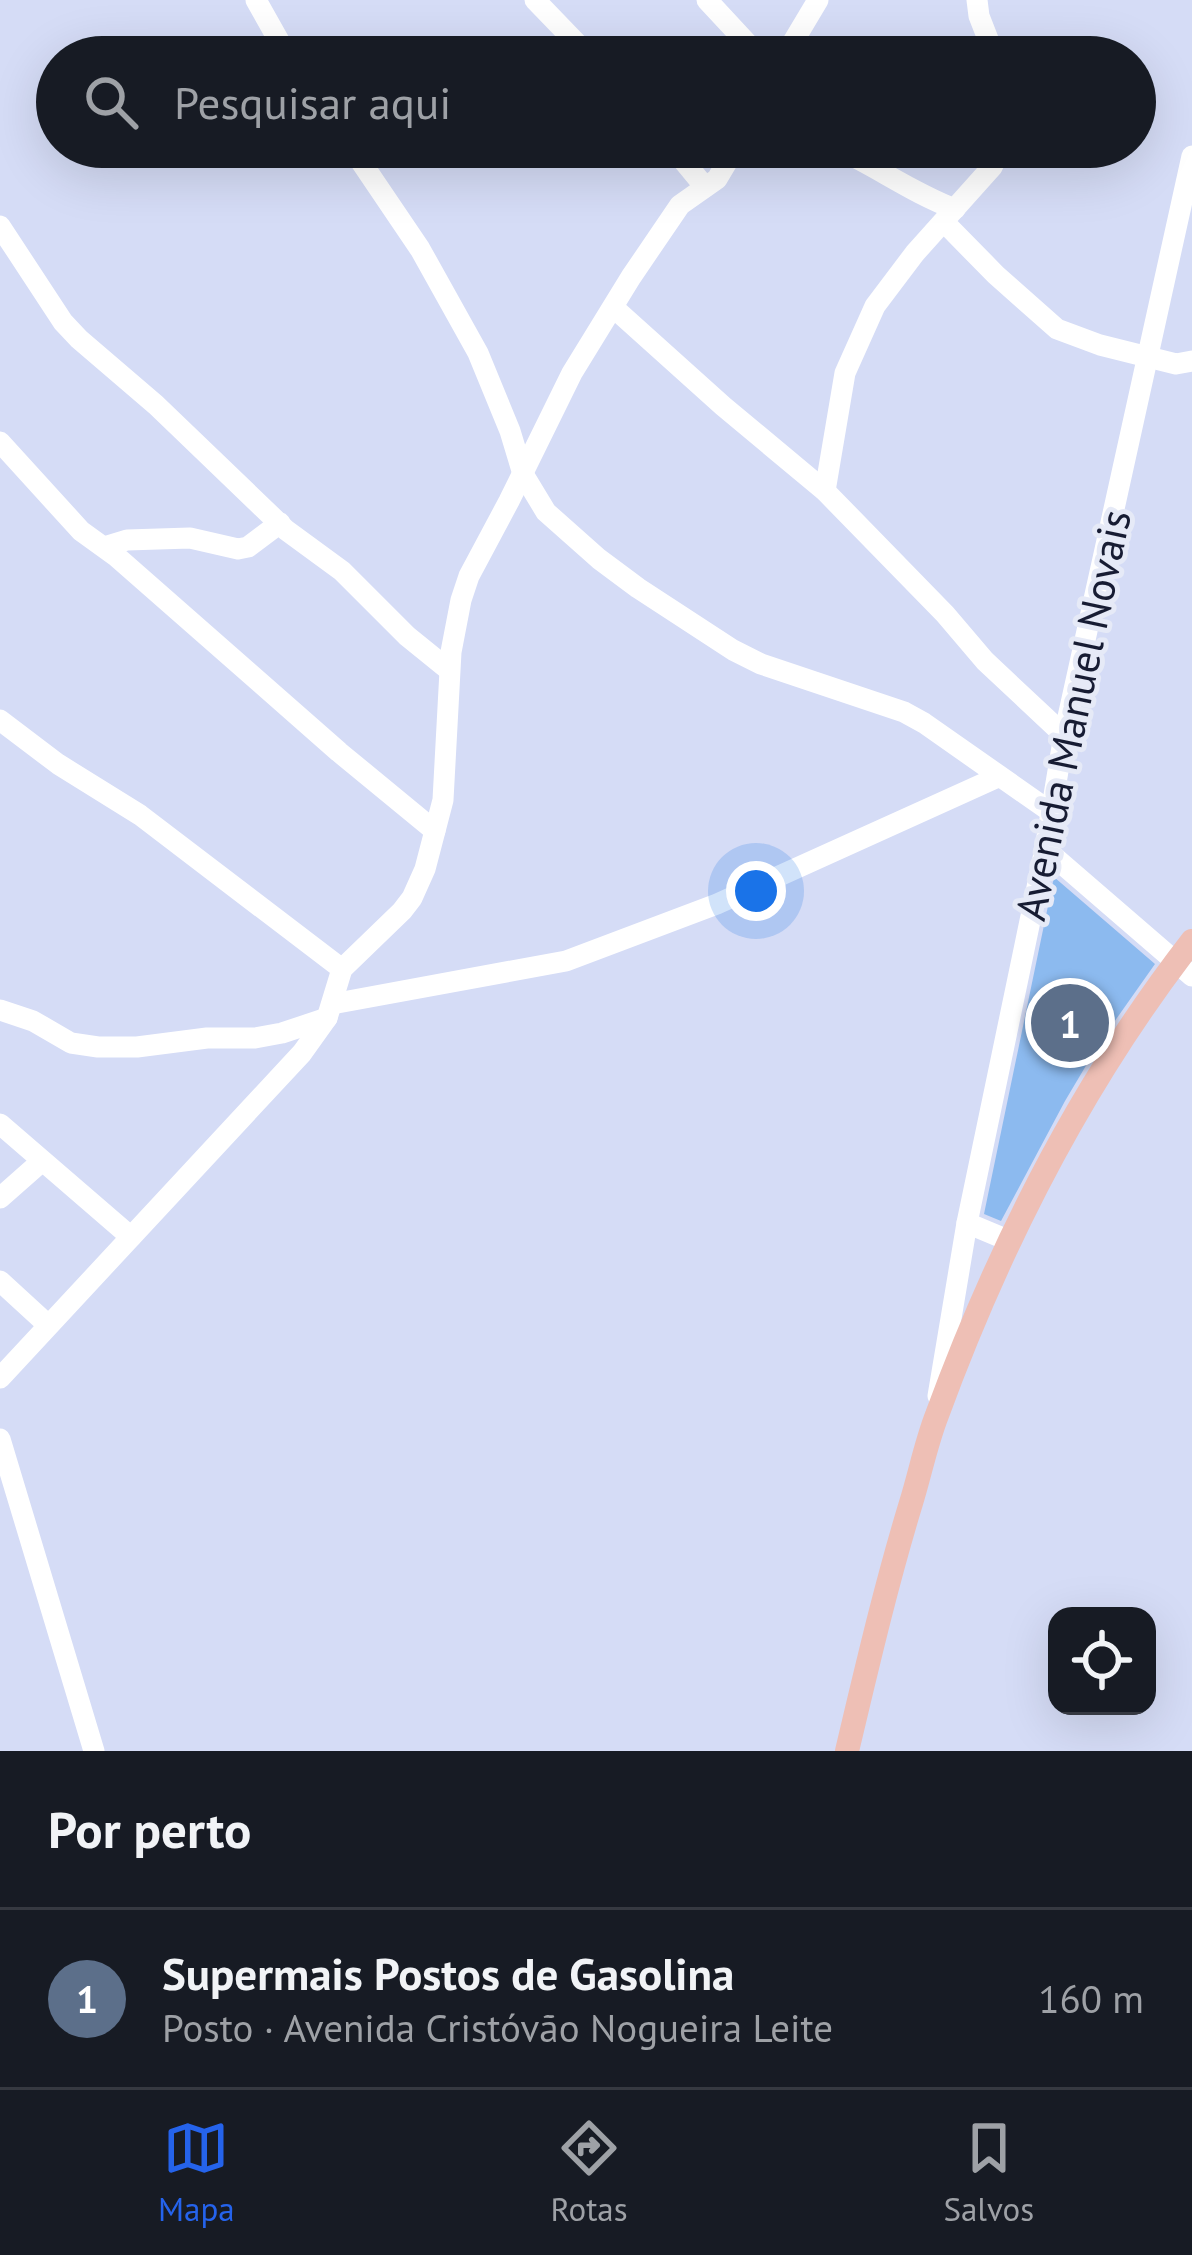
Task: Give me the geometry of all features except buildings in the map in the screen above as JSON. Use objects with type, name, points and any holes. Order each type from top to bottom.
[{"type":"main road","points":[[847,1751],[879,1612],[955,1340],[1105,1065],[1187,959]]},
{"type":"street","points":[[256,0],[274,36]]},
{"type":"street","points":[[535,0],[570,36]]},
{"type":"street","points":[[707,0],[740,36]]},
{"type":"street","points":[[797,36],[818,0]]},
{"type":"street","points":[[977,0],[987,36]]},
{"type":"street","name":"Avenida Manuel Novais","points":[[955,1340],[967,1222],[1045,849],[1064,735],[1186,213],[1192,156]]},
{"type":"street","points":[[365,168],[419,249],[478,353],[523,474],[546,512],[599,559],[718,640],[760,664],[904,712],[1051,812]]},
{"type":"street","points":[[689,168],[704,187]]},
{"type":"street","points":[[0,1378],[302,1053],[330,1011],[342,969],[412,898],[425,869],[442,800],[452,640],[465,587],[572,373],[631,277],[680,205],[724,168]]},
{"type":"street","points":[[876,168],[949,216],[996,275],[1057,329],[1176,364],[1192,361]]},
{"type":"street","points":[[825,491],[845,373],[875,305],[990,168]]},
{"type":"street","points":[[0,226],[63,322],[280,524],[342,571],[449,670]]},
{"type":"street","points":[[614,308],[825,491],[985,661],[1064,735]]},
{"type":"street","points":[[0,442],[82,531],[435,831]]},
{"type":"street","points":[[104,547],[127,540],[190,538],[238,549],[280,524]]},
{"type":"street","points":[[0,720],[58,764],[140,815],[342,969]]},
{"type":"street","points":[[0,1010],[33,1021],[71,1043],[98,1047],[282,1033],[330,1011],[601,950],[716,904],[998,777]]},
{"type":"street","points":[[1045,849],[1187,959]]},
{"type":"street","points":[[0,1124],[131,1237]]},
{"type":"street","points":[[0,1198],[42,1161]]},
{"type":"street","points":[[967,1222],[1010,1241]]},
{"type":"street","points":[[0,1281],[48,1325]]},
{"type":"street","points":[[0,1439],[94,1751]]},
{"type":"place","name":"Supermais Postos de Gasolina","points":[[1070,1023]]}]
